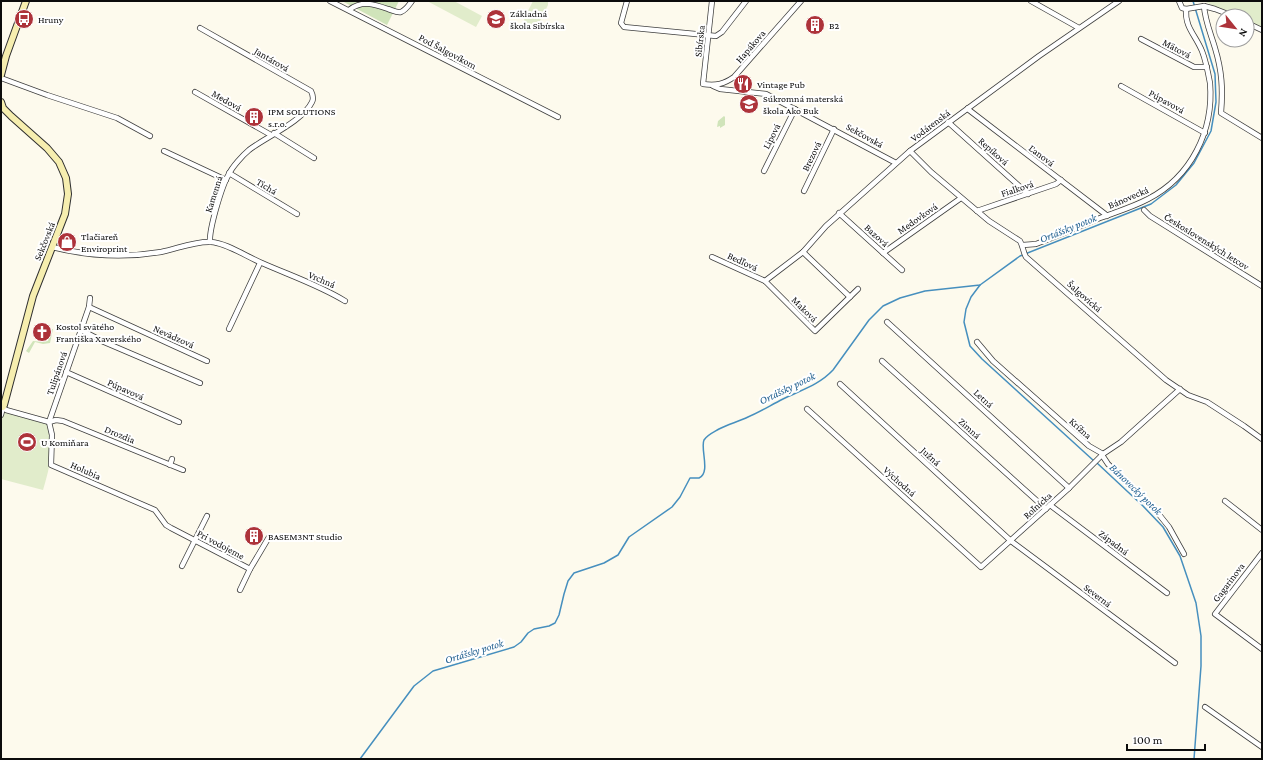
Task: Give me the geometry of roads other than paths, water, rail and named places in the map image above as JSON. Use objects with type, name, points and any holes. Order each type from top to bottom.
[{"type":"street","points":[[26,1],[6,56],[1,76],[47,95],[117,118],[150,136]]},
{"type":"street","name":"Pod Šalgovíkom","points":[[330,1],[558,117]]},
{"type":"street","points":[[349,10],[355,5],[367,3],[395,12],[401,12],[407,9],[412,1]]},
{"type":"street","points":[[627,1],[621,18],[622,25],[626,27],[716,36],[722,32],[746,1]]},
{"type":"street","name":"Sibírska","points":[[712,1],[703,84],[713,86]]},
{"type":"street","name":"Hapákova","points":[[713,86],[725,84],[734,77],[801,1]]},
{"type":"street","points":[[1031,1],[1079,28]]},
{"type":"street","name":"Vodárenská","points":[[765,281],[803,252],[839,213],[910,151],[1039,56],[1117,1]]},
{"type":"street","name":"Bánovecká","points":[[1022,245],[1036,244],[1150,198],[1175,180],[1186,168],[1197,152],[1205,133],[1210,112],[1210,92],[1207,66],[1202,51],[1186,23],[1188,9],[1182,8],[1179,1]]},
{"type":"street","points":[[1188,9],[1201,6],[1215,8]]},
{"type":"street","points":[[1201,6],[1221,69],[1223,90],[1221,113],[1262,138]]},
{"type":"street","name":"Jantárová","points":[[200,28],[311,91],[313,95],[313,102],[302,115]]},
{"type":"street","name":"Mätová","points":[[1141,38],[1194,67],[1207,66]]},
{"type":"street","name":"Sekčovská","points":[[713,86],[766,94],[896,163]]},
{"type":"street","name":"Púpavová","points":[[1121,86],[1205,133]]},
{"type":"street","name":"Medová","points":[[195,92],[314,158]]},
{"type":"street","name":"Sekčovská","points":[[1,415],[33,296],[67,207],[68,189],[64,172],[57,158],[2,107]]},
{"type":"street","name":"Ľanová","points":[[968,108],[1106,216]]},
{"type":"street","name":"Lipová","points":[[764,171],[795,109]]},
{"type":"street","name":"Kamenná","points":[[210,242],[213,223],[229,173],[248,151],[302,115]]},
{"type":"street","name":"Repíková","points":[[948,122],[1028,194]]},
{"type":"street","name":"Brezová","points":[[804,191],[834,129]]},
{"type":"street","points":[[164,151],[226,180]]},
{"type":"street","points":[[910,151],[961,198],[994,225],[1020,242],[1022,245]]},
{"type":"street","name":"Tichá","points":[[229,173],[297,214]]},
{"type":"street","name":"Fialková","points":[[977,211],[1056,184],[1061,180]]},
{"type":"street","name":"Medovková","points":[[883,253],[961,198]]},
{"type":"street","name":"Československých letcov","points":[[1144,210],[1150,216],[1262,286]]},
{"type":"street","name":"Bazová","points":[[839,213],[902,270]]},
{"type":"street","points":[[52,247],[87,254],[119,255],[151,253],[210,242],[222,244],[260,263],[230,329]]},
{"type":"street","name":"Šalgovická","points":[[1022,245],[1026,257],[1157,372],[1188,395],[1207,402],[1262,439]]},
{"type":"street","points":[[803,252],[850,297]]},
{"type":"street","name":"Bedľová","points":[[712,257],[765,281]]},
{"type":"street","name":"Vrchná","points":[[260,263],[324,290],[345,301]]},
{"type":"street","name":"Maková","points":[[765,281],[815,331],[858,289]]},
{"type":"street","name":"Tulipánová","points":[[49,422],[89,307],[90,298]]},
{"type":"street","name":"Nevädzová","points":[[89,307],[207,361]]},
{"type":"street","name":"Letná","points":[[887,322],[1068,488]]},
{"type":"street","points":[[81,330],[104,342],[200,383]]},
{"type":"street","name":"Krížna","points":[[977,342],[993,361],[1101,456],[1157,512],[1169,527],[1184,554]]},
{"type":"street","name":"Zimná","points":[[882,361],[1046,509]]},
{"type":"street","name":"Púpavová","points":[[66,372],[179,422]]},
{"type":"street","name":"Južná","points":[[840,384],[1011,541]]},
{"type":"street","points":[[1101,456],[1121,442],[1180,389]]},
{"type":"street","points":[[2,407],[6,410],[49,422]]},
{"type":"street","name":"Východná","points":[[807,409],[982,567]]},
{"type":"street","name":"Drozdia","points":[[49,422],[56,420],[63,421],[183,470]]},
{"type":"street","name":"Holubia","points":[[49,422],[52,435],[50,465],[155,510]]},
{"type":"street","name":"Roľnícka","points":[[982,567],[1046,509],[1101,456]]},
{"type":"street","points":[[170,465],[172,459]]},
{"type":"street","points":[[1225,501],[1262,530]]},
{"type":"street","name":"Západná","points":[[1050,505],[1167,593]]},
{"type":"street","name":"Pri vodojeme","points":[[155,510],[166,524],[195,541],[250,569],[269,537]]},
{"type":"street","points":[[182,566],[207,516]]},
{"type":"street","name":"Severná","points":[[1011,541],[1176,663]]},
{"type":"street","name":"Gagarinova","points":[[1262,553],[1215,614],[1262,649]]},
{"type":"street","points":[[240,590],[250,569]]},
{"type":"street","points":[[1205,707],[1262,747]]},
{"type":"waterway","name":"Ortášsky potok","points":[[360,759],[414,686],[433,671],[514,647],[534,629],[549,626],[555,623],[559,615],[568,581],[574,573],[604,563],[618,555],[629,537],[672,507],[680,497],[690,478],[699,478],[702,475],[705,466],[703,444],[707,437],[722,427],[752,415],[822,380],[833,370],[869,320],[883,306],[900,298],[925,291],[980,285],[1020,256],[1151,204],[1176,185],[1194,163],[1211,131],[1216,102],[1215,74],[1193,1]]},
{"type":"waterway","name":"Bánovecký potok","points":[[980,285],[971,297],[966,309],[964,322],[970,346],[982,359],[1094,461]]},
{"type":"waterway","name":"Bánovecký potok","points":[[1097,463],[1163,527],[1180,556],[1196,603],[1201,636],[1201,666],[1194,759]]},
{"type":"place","name":"Hruny","points":[[24,19]]},
{"type":"place","name":"Základná škola Sibírska","points":[[496,19]]},
{"type":"place","name":"B2","points":[[815,25]]},
{"type":"place","name":"Vintage Pub","points":[[743,84]]},
{"type":"place","name":"Súkromná materská škola Ako Buk","points":[[749,104]]},
{"type":"place","name":"IPM SOLUTIONS s.r.o.","points":[[254,117]]},
{"type":"place","name":"Tlačiareň Enviroprint","points":[[67,242]]},
{"type":"place","name":"Kostol svätého Františka Xaverského","points":[[42,332]]},
{"type":"place","name":"U Komiňara","points":[[27,442]]},
{"type":"place","name":"BASEM3NT Studio","points":[[254,536]]}]
